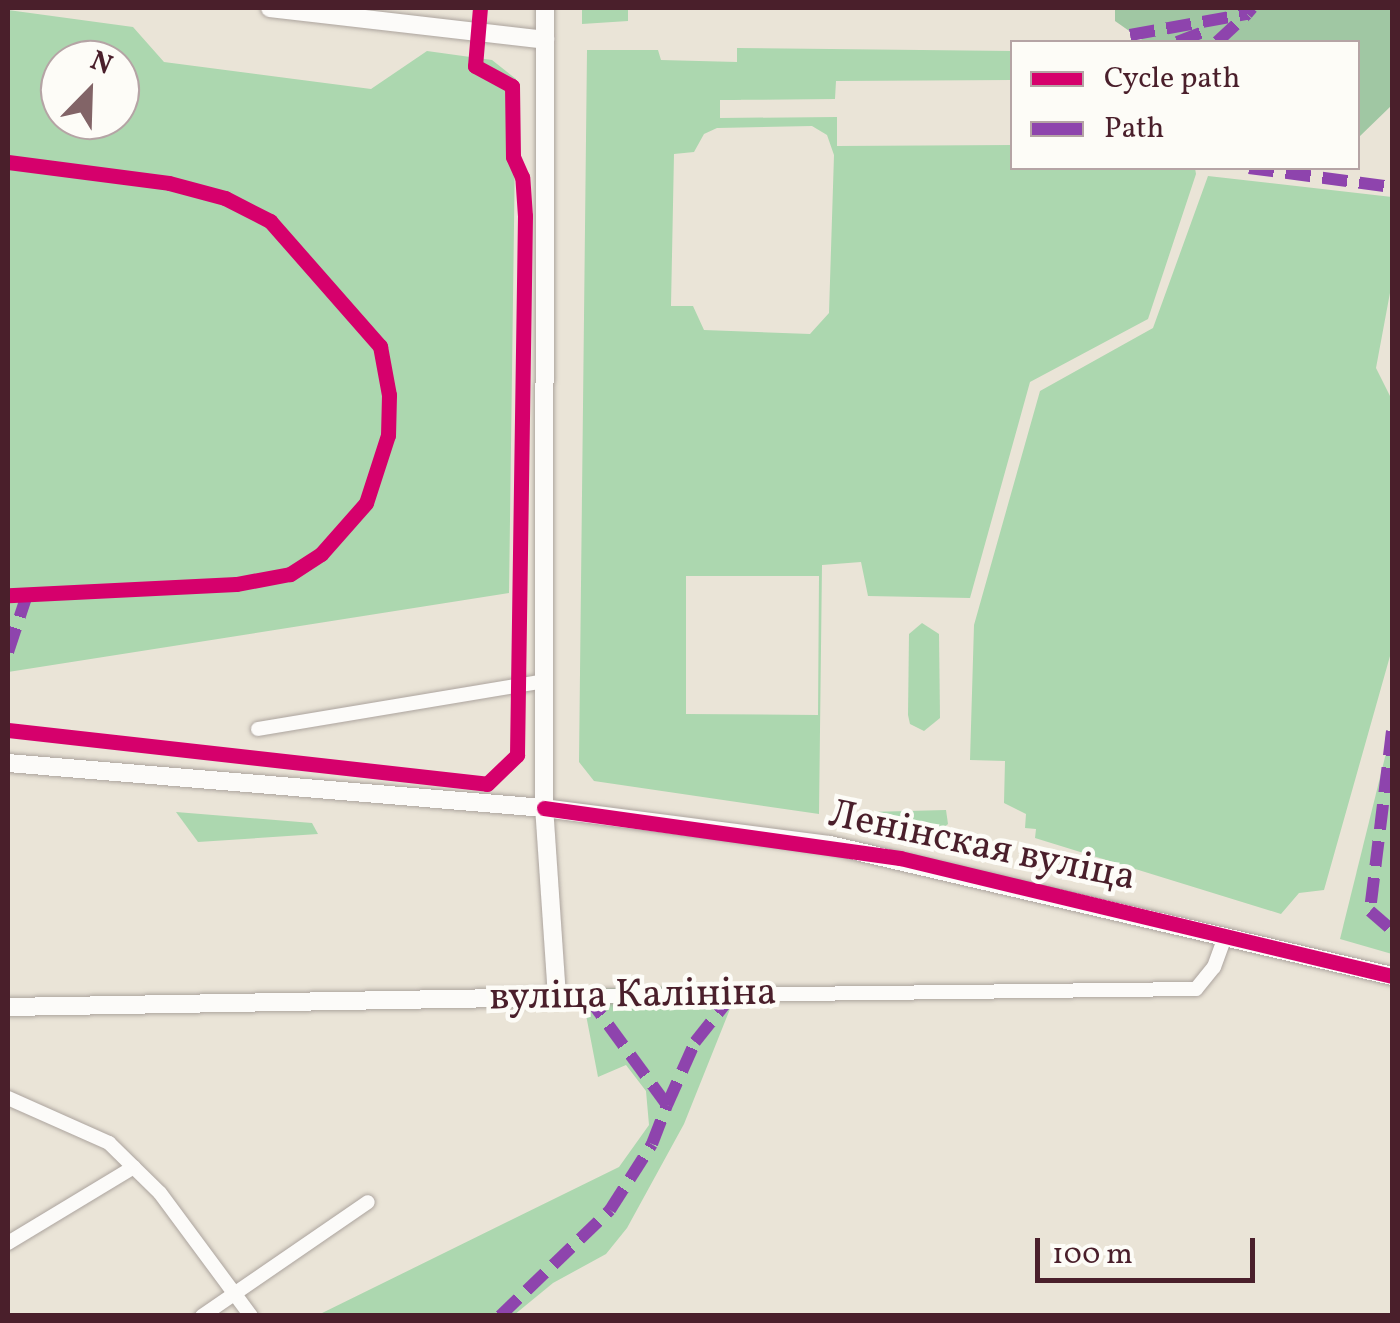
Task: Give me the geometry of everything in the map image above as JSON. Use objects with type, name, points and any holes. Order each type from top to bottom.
[{"type":"main road","points":[[270,8],[545,40]]},
{"type":"main road","points":[[545,8],[544,808],[557,997]]},
{"type":"main road","name":"Ленінская вуліца","points":[[8,763],[544,808],[900,858],[1392,976]]},
{"type":"main road","name":"вуліца Калініна","points":[[8,1007],[557,997]]},
{"type":"street","points":[[258,728],[545,681]]},
{"type":"street","name":"вуліца Калініна","points":[[557,997],[1196,989],[1214,967],[1225,936]]},
{"type":"street","points":[[8,1098],[109,1142],[134,1167],[251,1316]]},
{"type":"street","points":[[8,1243],[134,1167]]},
{"type":"street","points":[[202,1316],[368,1202]]},
{"type":"green space","points":[[582,8],[628,8],[628,21],[582,24]]},
{"type":"green space","points":[[1115,8],[1392,8],[1392,105],[1360,136],[1360,40],[1142,40],[1115,21]]},
{"type":"green space","points":[[8,10],[133,27],[164,62],[371,89],[427,51],[492,60],[516,79],[509,593],[8,672]]},
{"type":"green space","points":[[737,48],[1010,51],[1010,80],[836,81],[835,99],[720,100],[720,118],[837,117],[837,146],[1010,145],[1010,170],[1195,170],[1148,319],[1030,382],[970,598],[868,596],[861,562],[822,565],[819,814],[594,781],[579,762],[587,50],[658,50],[661,60],[737,62]],"holes":[[[812,126],[827,135],[834,155],[829,313],[810,334],[704,330],[693,306],[671,306],[674,154],[694,152],[704,134],[717,128]],[[686,576],[819,576],[818,715],[686,714]]]},
{"type":"green space","points":[[1208,176],[1392,197],[1392,282],[1376,368],[1392,400],[1392,649],[1324,890],[1299,893],[1281,914],[1035,838],[1036,829],[1025,828],[1026,814],[1004,803],[1005,761],[970,760],[974,625],[1040,391],[1153,328]]},
{"type":"green space","points":[[922,623],[939,634],[940,718],[924,731],[910,724],[908,715],[909,634]]},
{"type":"green space","points":[[1392,729],[1392,954],[1340,939]]},
{"type":"green space","points":[[946,810],[948,824],[937,833],[868,819],[868,812]]},
{"type":"green space","points":[[176,812],[312,823],[318,834],[198,842]]},
{"type":"green space","points":[[740,984],[684,1124],[627,1228],[606,1254],[553,1283],[514,1315],[316,1316],[619,1167],[649,1125],[646,1091],[626,1065],[598,1077],[581,989]]},
{"type":"marked path","points":[[1130,35],[1247,14],[1252,8]]},
{"type":"marked path","points":[[1219,40],[1247,14]]},
{"type":"marked path","points":[[1182,40],[1205,31]]},
{"type":"marked path","points":[[1264,170],[1392,187]]},
{"type":"marked path","points":[[8,652],[28,592]]},
{"type":"marked path","points":[[1392,731],[1370,911],[1392,930]]},
{"type":"marked path","points":[[667,1105],[695,1042],[734,993]]},
{"type":"marked path","points":[[500,1316],[610,1210],[652,1144],[667,1105],[588,997]]},
{"type":"cycle path","points":[[8,730],[487,784],[517,755],[525,216],[522,177],[513,157],[512,86],[475,66],[480,8]]},
{"type":"cycle path","points":[[8,162],[169,183],[225,198],[270,221],[380,346],[389,395],[388,435],[366,503],[321,554],[290,574],[236,584],[8,595]]},
{"type":"cycle path","points":[[544,808],[900,858],[1392,976]]}]
